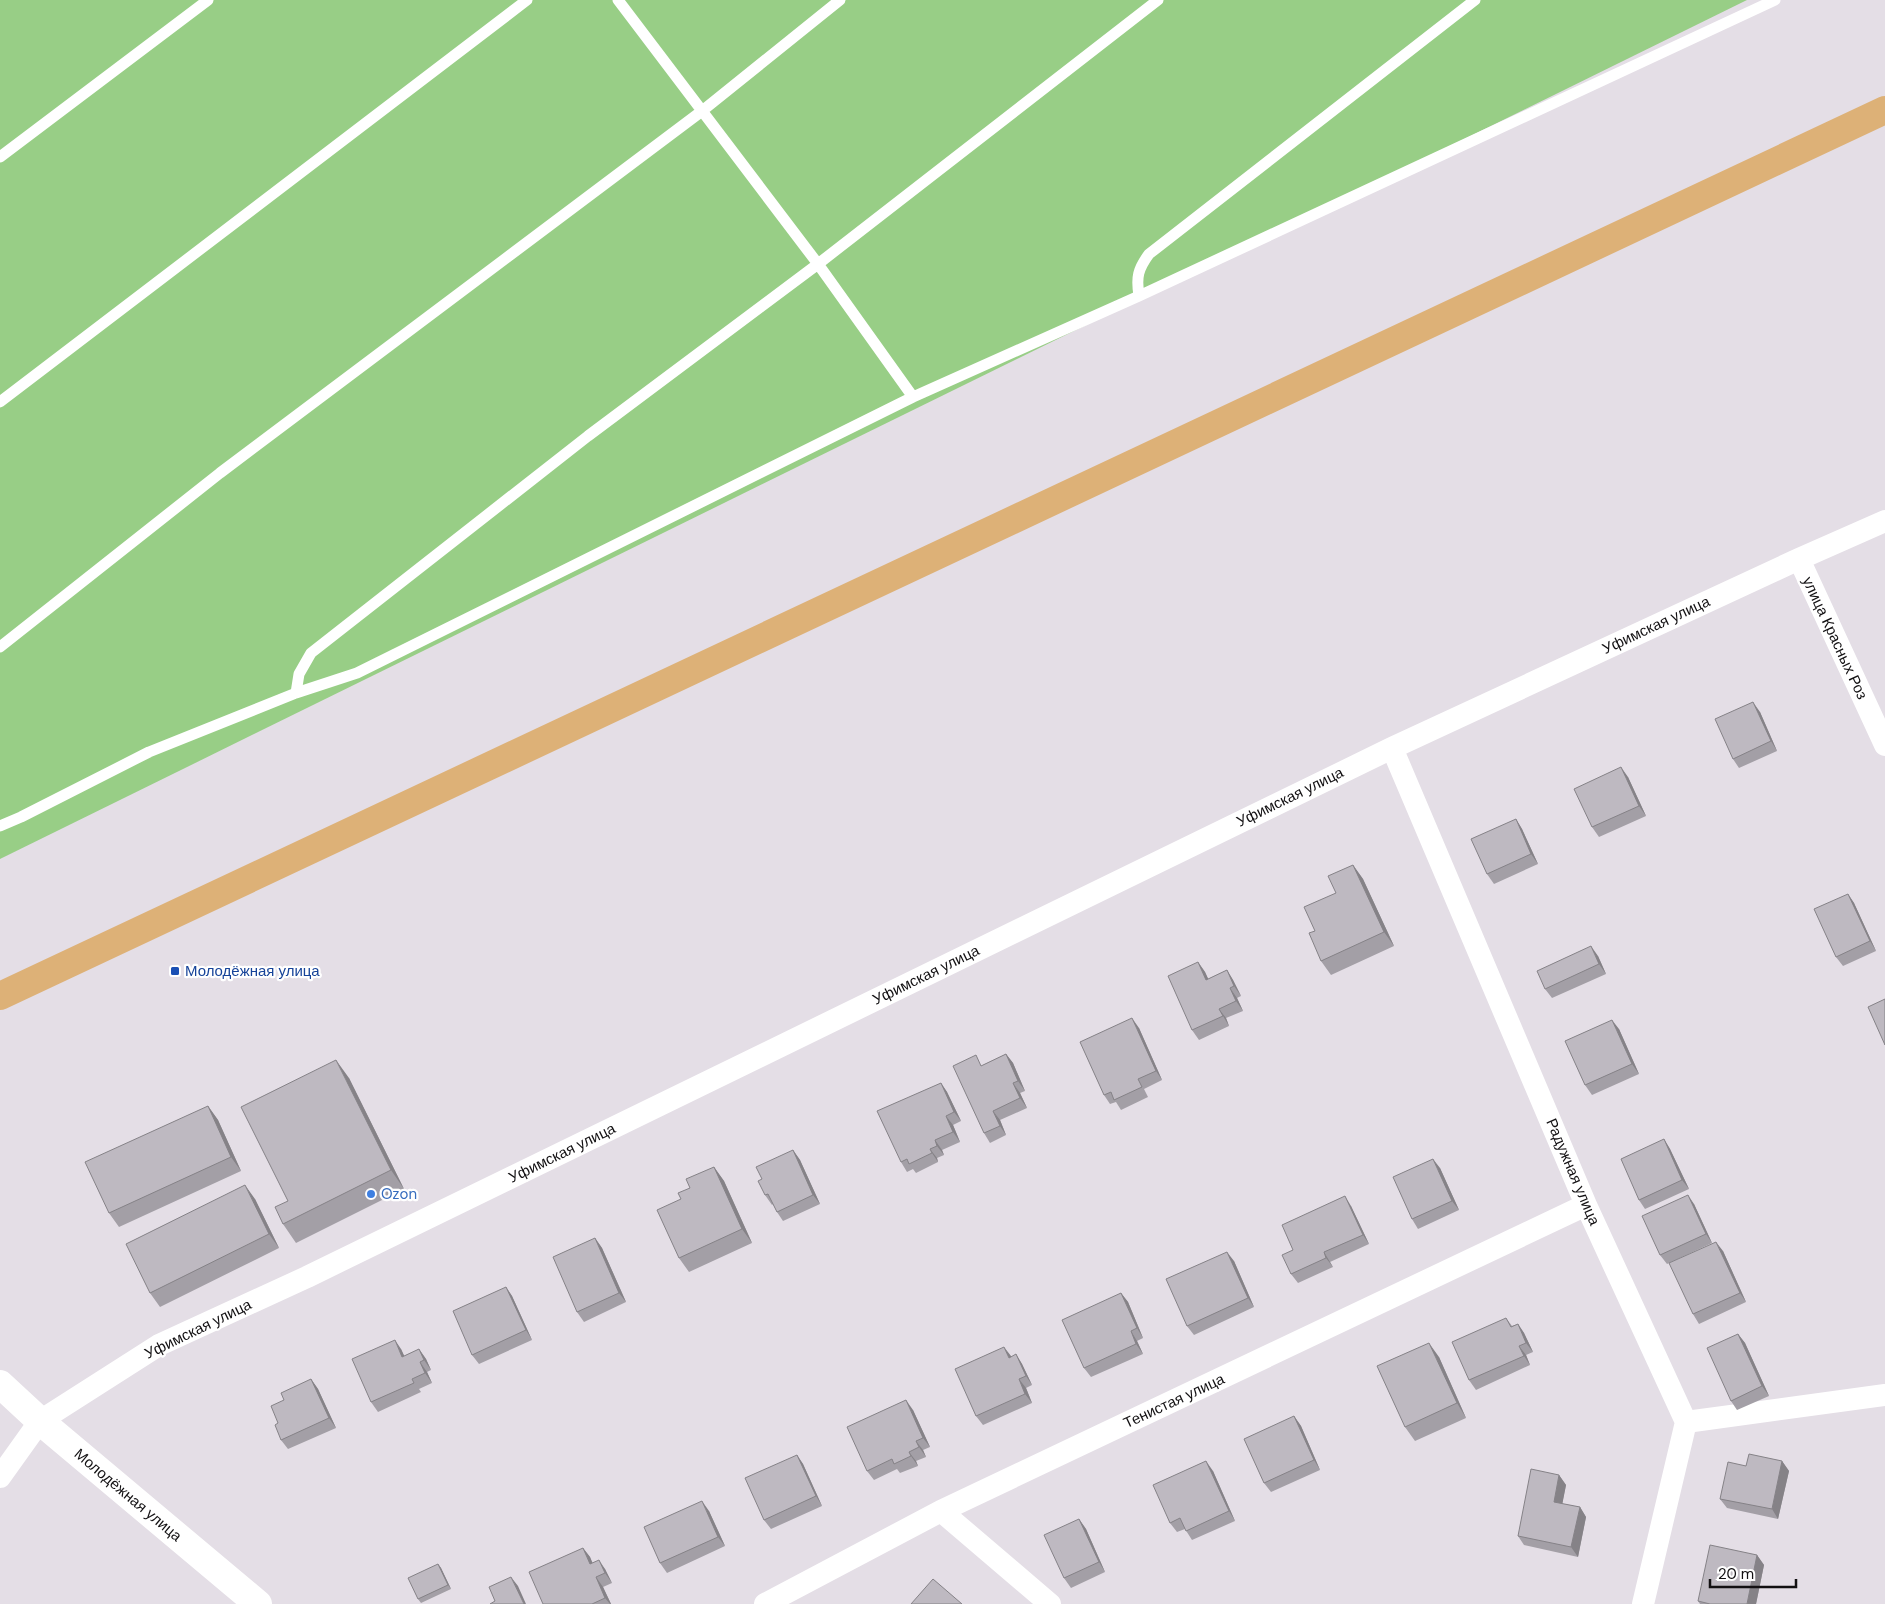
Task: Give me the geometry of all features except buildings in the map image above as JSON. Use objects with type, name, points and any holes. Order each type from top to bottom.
[{"type":"main road","points":[[0,996],[1885,110]]},
{"type":"street","name":"Уфимская улица","points":[[0,1477],[40,1421],[159,1345],[307,1277],[1392,748],[1885,520]]},
{"type":"street","name":"улица Красных Роз","points":[[1798,559],[1885,746]]},
{"type":"street","name":"Радужная улица","points":[[1392,748],[1586,1205],[1686,1422]]},
{"type":"street","name":"Тенистая улица","points":[[765,1604],[941,1511],[1586,1205]]},
{"type":"street","name":"Молодёжная улица","points":[[0,1384],[40,1421],[258,1604]]},
{"type":"street","points":[[1643,1604],[1686,1422],[1885,1395]]},
{"type":"street","points":[[941,1511],[1050,1604]]},
{"type":"lane","points":[[0,158],[208,0]]},
{"type":"lane","points":[[0,402],[527,0]]},
{"type":"lane","points":[[618,0],[818,264],[913,397]]},
{"type":"lane","points":[[0,647],[220,473],[702,111],[840,0]]},
{"type":"lane","points":[[296,693],[299,674],[311,653],[588,436],[818,264],[1158,0]]},
{"type":"lane","points":[[1139,296],[1136,280],[1140,266],[1149,254],[1475,0]]},
{"type":"lane","points":[[0,826],[149,752],[296,693],[357,673],[913,397],[1139,296],[1775,0]]},
{"type":"green space","points":[[0,0],[1747,0],[0,859]]},
{"type":"place","name":"Молодёжная улица","points":[[175,971]]},
{"type":"place","name":"Ozon","points":[[371,1194]]}]
